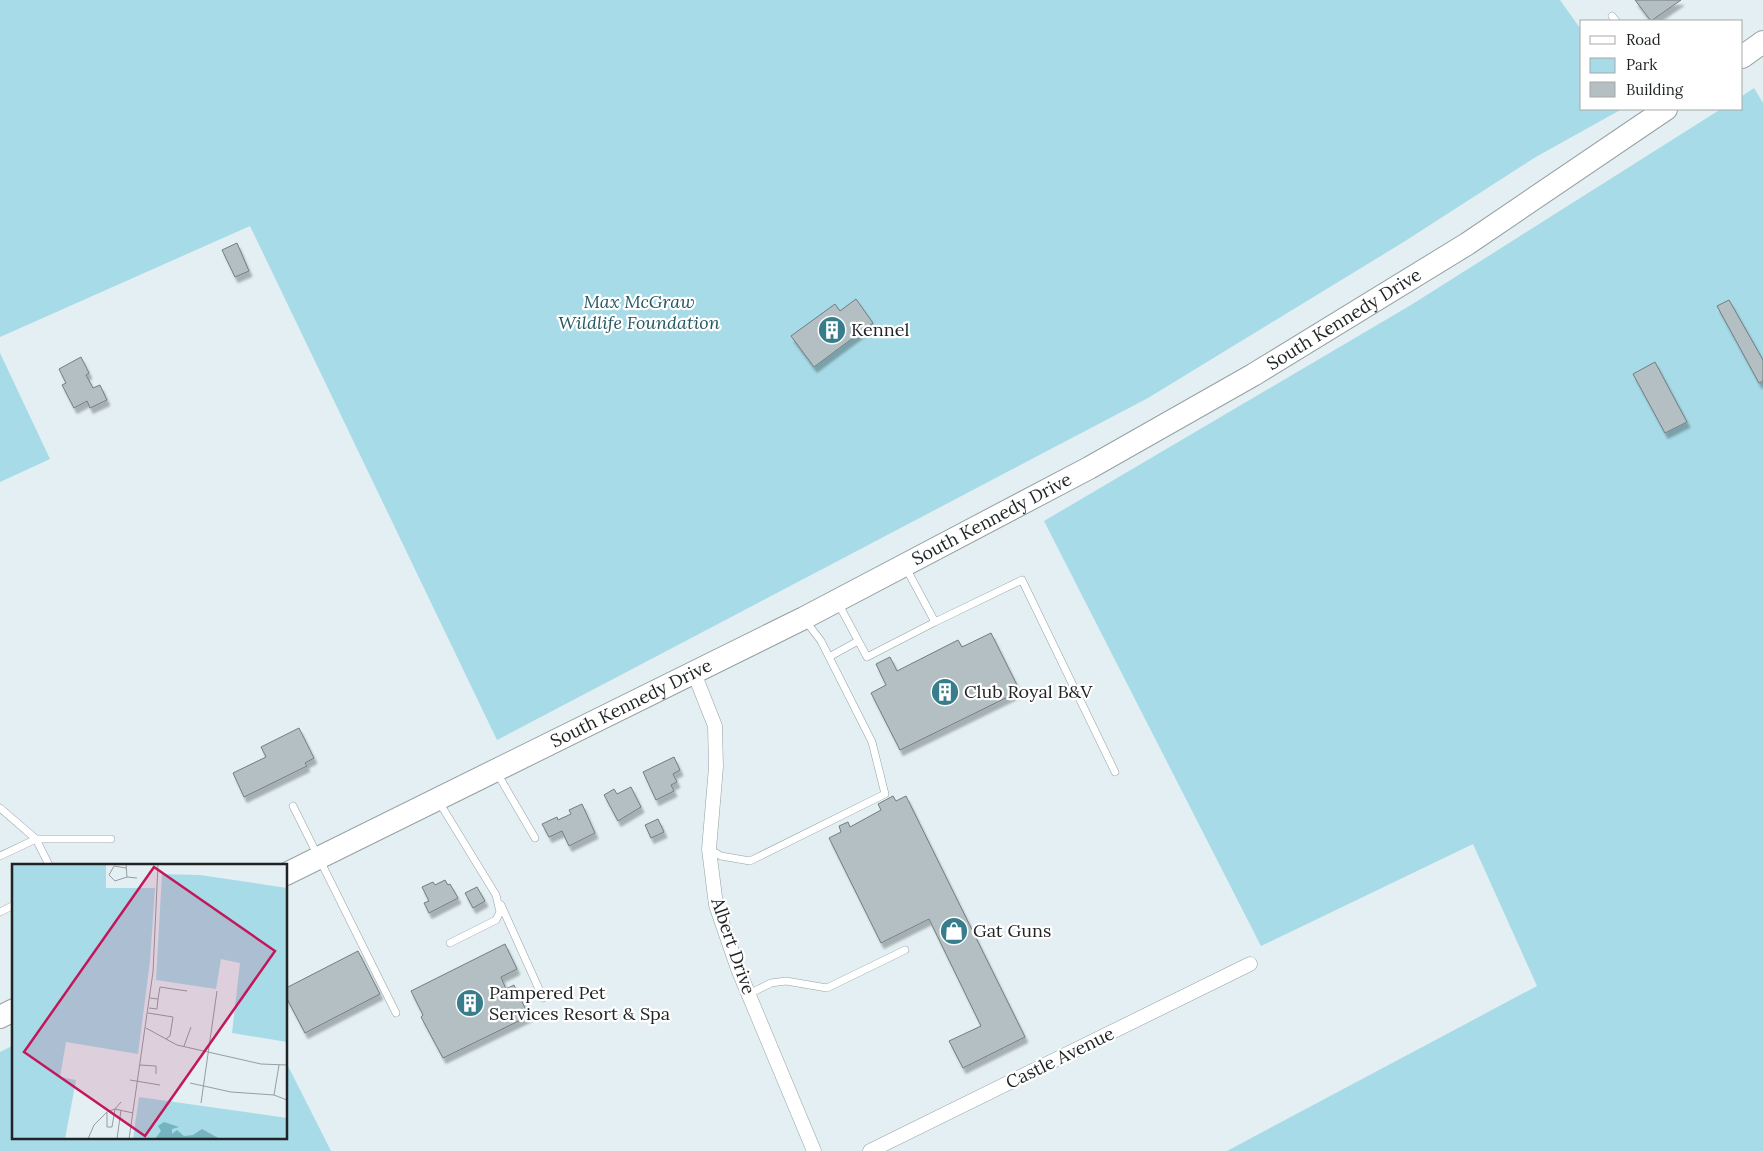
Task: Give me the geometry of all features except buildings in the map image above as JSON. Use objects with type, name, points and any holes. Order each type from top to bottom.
[{"type":"main road","points":[[1743,56],[1763,42]]},
{"type":"main road","name":"South Kennedy Drive","points":[[288,873],[804,618],[1089,468],[1253,375],[1489,230],[1665,110]]},
{"type":"main road","points":[[0,1017],[12,1011]]},
{"type":"street","name":"Albert Drive","points":[[694,673],[715,726],[716,767],[709,849],[716,905],[729,945],[814,1151]]},
{"type":"street","name":"Castle Avenue","points":[[870,1151],[1250,964]]},
{"type":"lane","points":[[904,565],[935,622]]},
{"type":"lane","points":[[837,601],[867,657],[1022,580],[1116,772]]},
{"type":"lane","points":[[709,849],[721,856],[750,861],[885,794],[872,742],[821,641],[804,618]]},
{"type":"lane","points":[[829,657],[858,641]]},
{"type":"lane","points":[[496,770],[534,838]]},
{"type":"lane","points":[[437,800],[496,895],[544,998]]},
{"type":"lane","points":[[293,806],[396,1013]]},
{"type":"lane","points":[[0,808],[36,839],[48,864]]},
{"type":"lane","points":[[0,856],[36,839],[111,839]]},
{"type":"lane","points":[[450,942],[496,920],[500,907],[496,895]]},
{"type":"lane","points":[[0,912],[12,906]]},
{"type":"lane","points":[[749,994],[771,983],[786,981],[827,988],[905,950]]},
{"type":"green space","name":"Max McGraw Wildlife Foundation","points":[[0,0],[1560,0],[1580,28],[1580,110],[1620,110],[1534,158],[1402,243],[1148,398],[497,740],[250,226],[0,337]]},
{"type":"green space","points":[[1754,88],[1763,103],[1763,1151],[1227,1151],[1537,986],[1473,844],[1261,946],[1044,521],[1411,305],[1719,110],[1743,110],[1743,95]]},
{"type":"green space","points":[[0,353],[50,459],[0,482]]},
{"type":"green space","points":[[12,1046],[12,1138],[288,1138],[288,1066],[331,1151],[0,1151],[0,1052]]},
{"type":"place","name":"Kennel","points":[[832,330]]},
{"type":"place","name":"Club Royal B&V","points":[[945,692]]},
{"type":"place","name":"Gat Guns","points":[[954,931]]},
{"type":"place","name":"Pampered Pet Services Resort & Spa","points":[[470,1003]]}]
